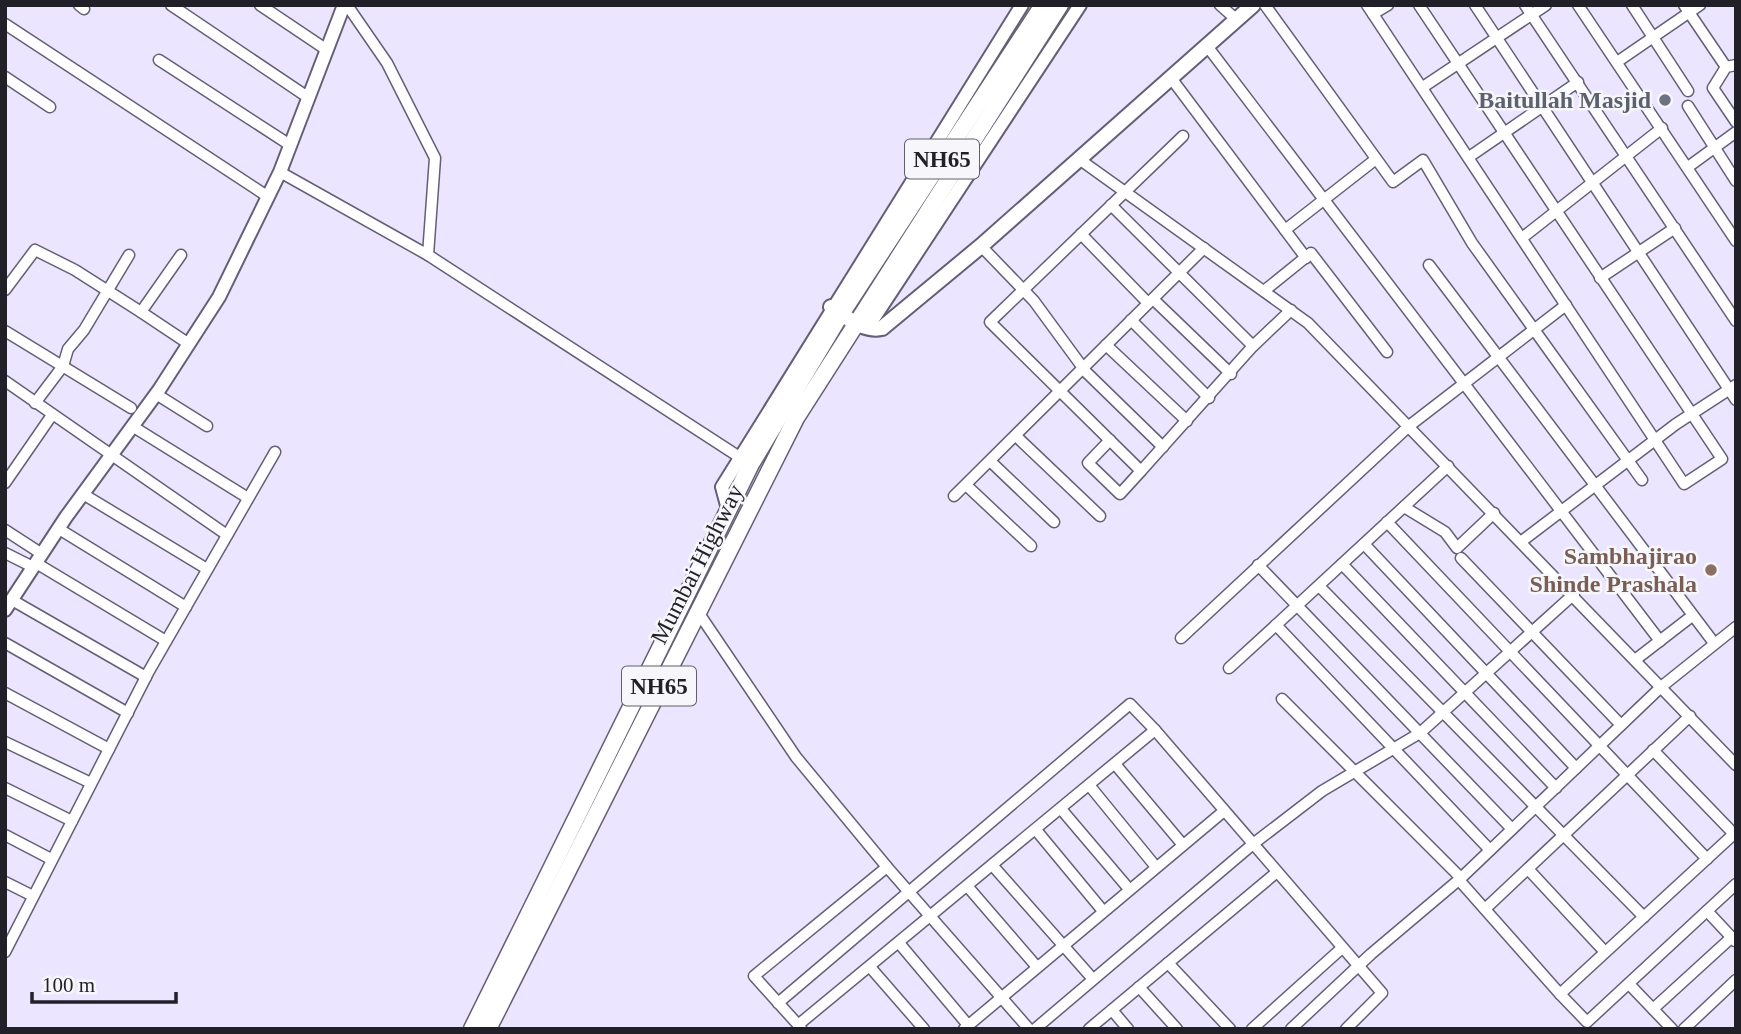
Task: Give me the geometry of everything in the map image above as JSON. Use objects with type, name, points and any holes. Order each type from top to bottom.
[{"type":"highway","name":"NH65","points":[[862,325],[875,294],[1060,5]]},
{"type":"highway","name":"NH65","points":[[472,1029],[728,509],[746,460],[836,310],[1039,7]]},
{"type":"highway","name":"Mumbai Highway","points":[[488,1029],[796,418],[840,349],[862,325]]},
{"type":"main road","points":[[836,310],[862,325],[882,328],[981,246],[1253,5]]},
{"type":"street","points":[[171,5],[309,98]]},
{"type":"street","points":[[260,5],[327,50]]},
{"type":"street","points":[[146,677],[7,607],[83,494],[156,394],[219,297],[279,172],[345,5]]},
{"type":"street","points":[[345,5],[387,63],[435,159],[428,255]]},
{"type":"street","points":[[836,310],[1022,5]]},
{"type":"street","points":[[862,325],[1080,5]]},
{"type":"street","points":[[1220,5],[1237,20]]},
{"type":"street","points":[[1265,5],[1392,181],[1423,160],[1472,243],[1642,480]]},
{"type":"street","points":[[1388,5],[1370,10],[1684,484],[1722,459],[1419,5]]},
{"type":"street","points":[[1475,5],[1638,253],[1732,387],[1736,400]]},
{"type":"street","points":[[1525,5],[1628,155],[1736,321]]},
{"type":"street","points":[[1423,87],[1546,5]]},
{"type":"street","points":[[1578,5],[1736,241]]},
{"type":"street","points":[[1632,5],[1688,91]]},
{"type":"street","points":[[1617,62],[1687,9],[1700,5]]},
{"type":"street","points":[[1687,9],[1731,66],[1713,88],[1736,122]]},
{"type":"street","points":[[5,24],[267,196]]},
{"type":"street","points":[[1207,46],[1660,641]]},
{"type":"street","points":[[159,60],[290,145]]},
{"type":"street","points":[[5,77],[50,107]]},
{"type":"street","points":[[1171,78],[1306,258]]},
{"type":"street","points":[[1469,157],[1578,82]]},
{"type":"street","points":[[1688,106],[1736,181]]},
{"type":"street","points":[[1522,238],[1662,128]]},
{"type":"street","points":[[1688,167],[1736,132]]},
{"type":"street","points":[[1141,471],[990,322],[1183,136]]},
{"type":"street","points":[[1079,159],[1308,323],[1574,594],[1736,765]]},
{"type":"street","points":[[1285,230],[1325,202],[1376,159]]},
{"type":"street","points":[[279,172],[428,255],[746,460]]},
{"type":"street","points":[[1111,205],[1253,346]]},
{"type":"street","points":[[1600,278],[1675,228]]},
{"type":"street","points":[[1081,234],[1231,374]]},
{"type":"street","points":[[981,246],[1023,290],[1085,367],[1086,372],[1163,447]]},
{"type":"street","points":[[954,496],[1204,248]]},
{"type":"street","points":[[5,290],[35,250],[75,270],[188,344]]},
{"type":"street","points":[[1264,291],[1311,253],[1387,352]]},
{"type":"street","points":[[35,403],[63,366],[68,349],[129,255]]},
{"type":"street","points":[[141,312],[181,255]]},
{"type":"street","points":[[1429,265],[1714,643]]},
{"type":"street","points":[[1181,638],[1409,426],[1566,305]]},
{"type":"street","points":[[1110,440],[1087,463],[1120,494],[1231,374],[1253,346],[1291,310]]},
{"type":"street","points":[[1131,320],[1209,398]]},
{"type":"street","points":[[5,331],[131,408]]},
{"type":"street","points":[[1106,345],[1188,421]]},
{"type":"street","points":[[5,382],[227,535]]},
{"type":"street","points":[[1522,541],[1655,439],[1732,387]]},
{"type":"street","points":[[156,394],[207,426]]},
{"type":"street","points":[[5,482],[52,415]]},
{"type":"street","points":[[132,426],[248,498]]},
{"type":"street","points":[[1016,436],[1100,516]]},
{"type":"street","points":[[5,952],[10,930],[33,896],[146,677],[275,452]]},
{"type":"street","points":[[990,461],[1054,522]]},
{"type":"street","points":[[1229,668],[1448,466]]},
{"type":"street","points":[[966,485],[1031,546]]},
{"type":"street","points":[[83,494],[208,569]]},
{"type":"street","points":[[1404,507],[1445,533],[1457,548],[1494,513]]},
{"type":"street","points":[[1387,522],[1707,859]]},
{"type":"street","points":[[59,529],[186,607]]},
{"type":"street","points":[[5,530],[37,562],[166,641]]},
{"type":"street","points":[[1364,544],[1576,768]]},
{"type":"street","points":[[5,553],[37,562]]},
{"type":"street","points":[[1461,558],[1621,725]]},
{"type":"street","points":[[1342,564],[1556,788]]},
{"type":"street","points":[[1258,565],[1512,829]]},
{"type":"street","points":[[1319,586],[1644,917]]},
{"type":"street","points":[[1035,1029],[1253,844],[1322,791],[1420,733],[1574,594]]},
{"type":"street","points":[[698,612],[796,757],[887,867],[1029,1029]]},
{"type":"street","points":[[1635,660],[1692,616]]},
{"type":"street","points":[[1276,625],[1490,850]]},
{"type":"street","points":[[1292,1029],[1358,966],[1460,879],[1661,687],[1735,629]]},
{"type":"street","points":[[5,643],[128,713]]},
{"type":"street","points":[[5,693],[109,749]]},
{"type":"street","points":[[1282,699],[1460,879],[1587,1022],[1736,884]]},
{"type":"street","points":[[778,1003],[1130,704],[1382,993],[1346,1029]]},
{"type":"street","points":[[1485,909],[1690,716]]},
{"type":"street","points":[[887,867],[754,976],[800,1027],[1155,730]]},
{"type":"street","points":[[5,742],[91,783]]},
{"type":"street","points":[[1560,994],[1735,833],[1653,750]]},
{"type":"street","points":[[1115,764],[1183,845]]},
{"type":"street","points":[[1089,785],[1156,867]]},
{"type":"street","points":[[5,788],[72,821]]},
{"type":"street","points":[[1061,809],[1129,889]]},
{"type":"street","points":[[899,943],[966,1027],[1224,811]]},
{"type":"street","points":[[1036,830],[1103,911]]},
{"type":"street","points":[[5,835],[51,859]]},
{"type":"street","points":[[993,866],[1092,978]]},
{"type":"street","points":[[1528,869],[1605,952]]},
{"type":"street","points":[[1089,1029],[1277,872]]},
{"type":"street","points":[[5,882],[33,896]]},
{"type":"street","points":[[968,887],[1037,967]]},
{"type":"street","points":[[1653,1009],[1734,939],[1706,911]]},
{"type":"street","points":[[1252,1029],[1342,948]]},
{"type":"street","points":[[1167,963],[1230,1029]]},
{"type":"street","points":[[870,967],[924,1029]]},
{"type":"street","points":[[1684,1029],[1736,980]]},
{"type":"street","points":[[1629,984],[1672,1029]]},
{"type":"street","points":[[1139,987],[1177,1029]]},
{"type":"street","points":[[1112,1010],[1128,1029]]},
{"type":"place","name":"Baitullah Masjid","points":[[1665,100]]},
{"type":"place","name":"Sambhajirao Shinde Prashala","points":[[1711,570]]}]
